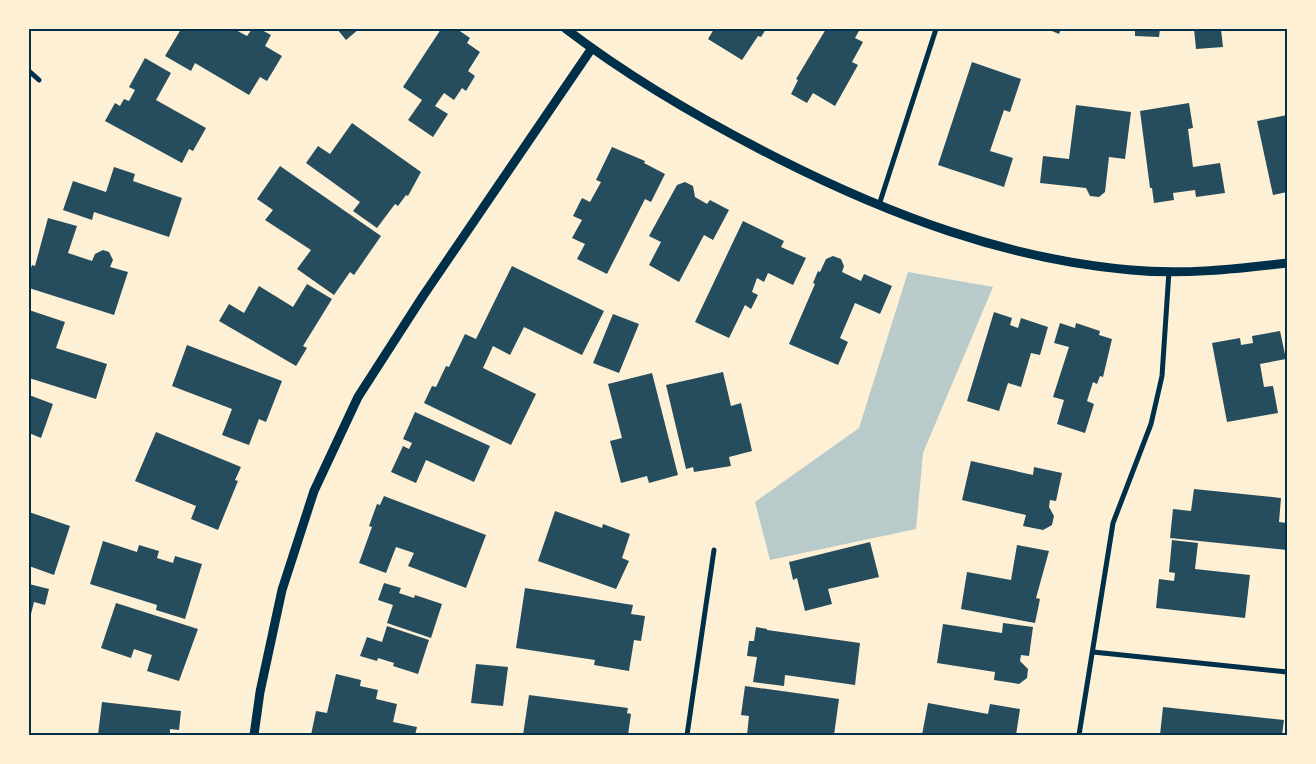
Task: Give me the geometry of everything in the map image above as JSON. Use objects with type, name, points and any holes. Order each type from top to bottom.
[{"type":"street","points":[[566,29],[635,79],[719,128],[835,187],[976,241],[1048,259],[1132,270],[1212,271],[1287,263]]},
{"type":"street","points":[[879,205],[936,29]]},
{"type":"street","points":[[254,735],[260,692],[282,590],[314,491],[358,397],[423,296],[592,48]]},
{"type":"street","points":[[29,71],[39,80]]},
{"type":"street","points":[[1079,735],[1113,523],[1151,424],[1162,376],[1169,271]]},
{"type":"street","points":[[687,735],[714,550]]},
{"type":"street","points":[[1093,652],[1287,672]]},
{"type":"shaded area","points":[[908,272],[993,287],[923,453],[916,529],[770,560],[755,502],[859,428]]},
{"type":"building","points":[[181,29],[234,29],[247,36],[252,29],[260,29],[271,35],[265,46],[282,56],[267,81],[260,77],[249,95],[195,63],[191,71],[165,56]]},
{"type":"building","points":[[337,29],[359,29],[346,40]]},
{"type":"building","points":[[441,29],[457,29],[470,38],[467,43],[480,52],[468,71],[475,76],[466,91],[462,88],[454,100],[444,93],[435,106],[448,114],[433,137],[408,120],[422,100],[403,87]]},
{"type":"building","points":[[714,29],[766,29],[761,37],[758,36],[742,60],[708,39]]},
{"type":"building","points":[[826,29],[860,29],[855,38],[863,42],[852,62],[858,65],[835,106],[813,93],[807,103],[791,94],[798,80],[796,79]]},
{"type":"building","points":[[1047,29],[1061,29],[1059,34]]},
{"type":"building","points":[[1135,29],[1160,29],[1159,37],[1135,36]]},
{"type":"building","points":[[1194,29],[1221,29],[1223,47],[1196,49]]},
{"type":"building","points":[[145,58],[171,73],[156,100],[206,128],[193,151],[189,149],[182,163],[105,121],[115,103],[120,106],[124,99],[129,101],[135,90],[129,87]]},
{"type":"building","points":[[972,62],[1021,79],[1010,112],[1004,110],[990,151],[1013,158],[1004,187],[938,165]]},
{"type":"building","points":[[1189,103],[1193,128],[1188,129],[1193,167],[1220,163],[1225,193],[1196,197],[1195,190],[1173,193],[1174,200],[1154,203],[1152,188],[1150,188],[1140,111]]},
{"type":"building","points":[[1076,105],[1131,112],[1125,159],[1109,157],[1105,192],[1099,197],[1090,196],[1086,188],[1040,183],[1043,156],[1069,159]]},
{"type":"building","points":[[1287,115],[1287,192],[1273,195],[1257,121]]},
{"type":"building","points":[[352,123],[421,172],[408,196],[406,195],[398,206],[395,204],[377,228],[353,211],[360,202],[306,163],[318,146],[330,154]]},
{"type":"building","points":[[612,147],[645,161],[644,163],[665,174],[651,202],[645,199],[607,274],[577,259],[585,244],[572,238],[582,220],[573,216],[582,198],[590,202],[601,182],[596,180]]},
{"type":"building","points":[[280,166],[381,236],[354,275],[350,272],[334,295],[297,269],[311,250],[265,220],[273,210],[257,199]]},
{"type":"building","points":[[114,167],[135,174],[133,181],[182,198],[169,237],[94,212],[92,220],[63,210],[73,181],[106,192]]},
{"type":"building","points":[[685,182],[693,186],[695,197],[707,204],[710,200],[729,210],[713,240],[704,235],[679,282],[649,265],[661,242],[649,236],[677,185]]},
{"type":"building","points":[[48,218],[77,226],[68,253],[92,261],[95,254],[103,250],[109,252],[113,260],[110,267],[128,272],[114,315],[29,288],[29,274],[32,265],[35,266]]},
{"type":"building","points":[[743,221],[784,241],[781,247],[806,258],[793,285],[768,273],[764,282],[757,278],[752,292],[758,295],[751,309],[745,305],[729,338],[695,322]]},
{"type":"building","points":[[833,256],[841,259],[844,266],[842,272],[861,281],[864,274],[892,286],[880,314],[855,303],[840,338],[848,342],[838,365],[789,344],[815,284],[813,283],[818,271],[820,272],[826,259]]},
{"type":"building","points":[[512,266],[604,311],[582,355],[524,327],[510,355],[493,346],[483,368],[536,394],[511,445],[424,403],[432,386],[436,387],[446,366],[449,367],[465,334],[476,339]]},
{"type":"building","points":[[307,284],[332,299],[303,346],[307,348],[296,366],[219,321],[229,304],[244,313],[259,286],[293,307]]},
{"type":"building","points":[[29,310],[65,322],[56,348],[107,364],[96,399],[29,378]]},
{"type":"building","points":[[994,312],[1012,318],[1010,325],[1018,328],[1021,318],[1048,327],[1040,355],[1031,353],[1021,387],[1008,383],[999,411],[967,401]]},
{"type":"building","points":[[613,314],[639,324],[619,373],[593,363]]},
{"type":"building","points":[[1060,323],[1075,328],[1076,323],[1100,331],[1099,335],[1112,339],[1103,377],[1100,376],[1097,384],[1093,382],[1087,401],[1094,404],[1085,433],[1057,424],[1064,400],[1053,397],[1069,347],[1054,343]]},
{"type":"building","points":[[1280,331],[1286,359],[1260,364],[1264,387],[1273,386],[1278,413],[1227,422],[1212,343],[1240,338],[1241,345],[1253,343],[1252,336]]},
{"type":"building","points":[[187,345],[282,381],[266,422],[259,419],[249,445],[222,435],[232,409],[172,386]]},
{"type":"building","points":[[723,372],[731,406],[741,403],[752,451],[729,457],[731,466],[694,472],[693,467],[686,469],[666,385]]},
{"type":"building","points":[[652,373],[678,475],[649,483],[647,476],[621,483],[610,441],[622,438],[608,384]]},
{"type":"building","points":[[29,395],[53,404],[41,438],[29,433]]},
{"type":"building","points":[[415,412],[490,446],[474,482],[426,460],[416,483],[391,472],[403,446],[409,449],[412,443],[403,439]]},
{"type":"building","points":[[156,432],[241,467],[235,480],[238,481],[218,530],[191,519],[196,506],[135,481]]},
{"type":"building","points":[[971,461],[1033,475],[1034,467],[1062,473],[1056,501],[1050,500],[1049,507],[1054,516],[1052,525],[1043,530],[1023,526],[1026,515],[962,500]]},
{"type":"building","points":[[1194,489],[1281,498],[1279,522],[1287,523],[1287,550],[1170,538],[1173,509],[1191,511]]},
{"type":"building","points":[[384,496],[486,535],[466,588],[408,566],[414,553],[396,547],[386,573],[359,563],[372,527],[369,526],[377,504],[380,505]]},
{"type":"building","points":[[555,511],[602,528],[603,524],[630,534],[622,558],[629,561],[616,589],[538,561]]},
{"type":"building","points":[[29,512],[70,526],[54,575],[29,566]]},
{"type":"building","points":[[1172,540],[1198,543],[1195,569],[1250,575],[1245,618],[1156,608],[1159,579],[1174,581],[1175,573],[1169,572]]},
{"type":"building","points":[[103,541],[137,552],[139,545],[159,551],[157,558],[173,563],[175,556],[202,564],[185,619],[156,610],[157,605],[90,584]]},
{"type":"building","points":[[870,542],[879,577],[828,589],[832,604],[805,611],[797,578],[793,580],[789,562]]},
{"type":"building","points":[[1017,545],[1049,551],[1036,598],[1040,599],[1035,623],[961,609],[967,572],[1011,580]]},
{"type":"building","points":[[384,583],[401,588],[399,593],[414,598],[415,595],[442,604],[431,638],[387,623],[393,605],[378,600]]},
{"type":"building","points":[[29,584],[49,589],[45,605],[34,602],[29,622]]},
{"type":"building","points":[[525,588],[633,605],[631,614],[645,616],[641,641],[634,640],[629,671],[594,665],[595,660],[516,648]]},
{"type":"building","points":[[116,603],[198,629],[179,681],[147,671],[152,655],[134,649],[131,658],[101,648]]},
{"type":"building","points":[[1003,623],[1033,627],[1029,656],[1021,655],[1020,661],[1028,669],[1027,678],[1019,684],[994,680],[995,672],[937,663],[943,624],[1002,633]]},
{"type":"building","points":[[387,626],[429,640],[418,674],[393,666],[394,663],[378,658],[377,661],[360,656],[367,637],[382,642]]},
{"type":"building","points":[[756,627],[860,643],[855,685],[785,675],[784,686],[753,682],[757,657],[747,656],[749,641],[754,641]]},
{"type":"building","points":[[476,664],[508,667],[503,706],[471,703]]},
{"type":"building","points":[[336,674],[361,680],[360,686],[378,690],[376,699],[397,704],[393,722],[417,727],[415,735],[311,735],[316,711],[327,713]]},
{"type":"building","points":[[745,686],[839,699],[834,735],[747,735],[749,716],[741,715]]},
{"type":"building","points":[[529,695],[628,708],[627,713],[631,714],[628,735],[523,735]]},
{"type":"building","points":[[102,702],[181,711],[179,730],[170,729],[170,735],[98,735]]},
{"type":"building","points":[[928,703],[988,714],[990,704],[1020,709],[1016,735],[922,735]]},
{"type":"building","points":[[1163,707],[1284,720],[1282,735],[1160,735]]}]
